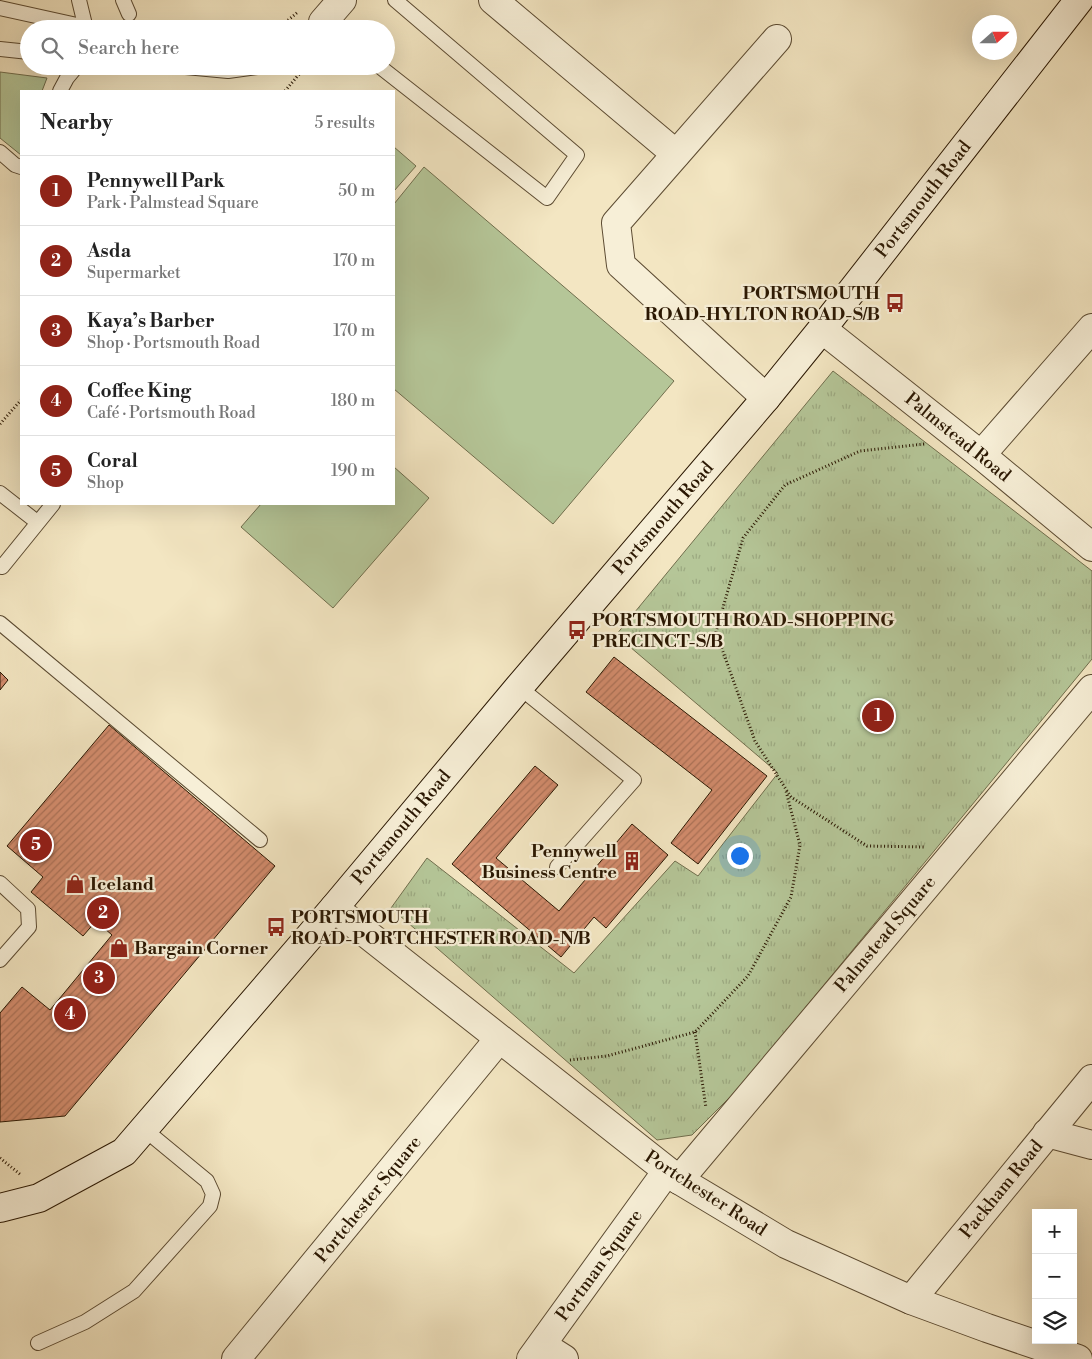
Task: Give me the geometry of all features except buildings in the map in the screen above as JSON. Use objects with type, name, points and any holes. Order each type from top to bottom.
[{"type":"street","points":[[320,20],[342,0]]},
{"type":"street","points":[[493,0],[676,154]]},
{"type":"street","name":"Portsmouth Road","points":[[0,1208],[38,1198],[124,1152],[334,908],[766,398],[1079,0]]},
{"type":"street","points":[[766,398],[621,265],[616,223],[777,39]]},
{"type":"street","points":[[972,447],[1092,328]]},
{"type":"street","name":"Palmstead Road","points":[[822,329],[972,447],[1092,547]]},
{"type":"street","name":"Palmstead Square","points":[[673,1175],[710,1142],[1092,689]]},
{"type":"street","name":"Portchester Road","points":[[334,908],[499,1040],[673,1175],[786,1244],[911,1300],[1078,1359]]},
{"type":"street","name":"Portchester Square","points":[[236,1359],[499,1040]]},
{"type":"street","name":"Packham Road","points":[[911,1300],[1092,1078]]},
{"type":"street","points":[[1047,1133],[1092,1145]]},
{"type":"street","name":"Portman Square","points":[[546,1354],[673,1175]]},
{"type":"lane","points":[[80,0],[84,20]]},
{"type":"lane","points":[[123,0],[129,14]]},
{"type":"lane","points":[[390,75],[546,198],[577,155],[395,0]]},
{"type":"lane","points":[[0,8],[52,20]]},
{"type":"lane","points":[[0,49],[20,51]]},
{"type":"lane","points":[[60,90],[69,75]]},
{"type":"lane","points":[[0,152],[15,165],[20,167]]},
{"type":"lane","points":[[0,493],[38,522]]},
{"type":"lane","points":[[2,567],[52,505]]},
{"type":"lane","points":[[0,623],[260,840]]},
{"type":"lane","points":[[519,688],[634,780],[558,867]]},
{"type":"lane","points":[[0,883],[28,909],[28,927],[0,960]]},
{"type":"lane","points":[[38,1343],[85,1322],[134,1291],[210,1206],[213,1194],[207,1181],[144,1129]]},
{"type":"path","points":[[286,90],[298,75]]},
{"type":"path","points":[[0,424],[20,401]]},
{"type":"path","points":[[958,848],[867,846],[791,797],[755,740],[716,632],[743,538],[785,485],[860,451],[972,447]]},
{"type":"path","points":[[532,1065],[607,1056],[695,1032],[748,976],[791,897],[800,845],[785,788]]},
{"type":"path","points":[[695,1032],[710,1142]]},
{"type":"green space","points":[[0,72],[47,78],[42,90],[20,90],[20,154],[0,138]]},
{"type":"green space","points":[[395,148],[416,166],[395,190]]},
{"type":"green space","points":[[424,167],[674,381],[553,524],[395,390],[395,203]]},
{"type":"green space","points":[[833,371],[1092,571],[1092,659],[740,1087],[692,1135],[657,1140],[391,908],[427,858],[574,973],[675,861],[698,876],[778,773],[616,635]]},
{"type":"green space","points":[[395,468],[429,498],[333,608],[241,527],[260,505],[395,505]]},
{"type":"place","name":"PORTSMOUTH ROAD-HYLTON ROAD-S/B","points":[[895,303]]},
{"type":"place","name":"PORTSMOUTH ROAD-SHOPPING PRECINCT-S/B","points":[[577,630]]},
{"type":"place","name":"Pennywell Park","points":[[878,716]]},
{"type":"place","name":"Coral","points":[[36,845]]},
{"type":"place","name":"Pennywell Business Centre","points":[[632,861]]},
{"type":"place","name":"Iceland","points":[[75,884]]},
{"type":"place","name":"Asda","points":[[103,913]]},
{"type":"place","name":"PORTSMOUTH ROAD-PORTCHESTER ROAD-N/B","points":[[276,927]]},
{"type":"place","name":"Bargain Corner","points":[[119,948]]},
{"type":"place","name":"Kaya’s Barber","points":[[99,978]]},
{"type":"place","name":"Coffee King","points":[[70,1014]]}]
